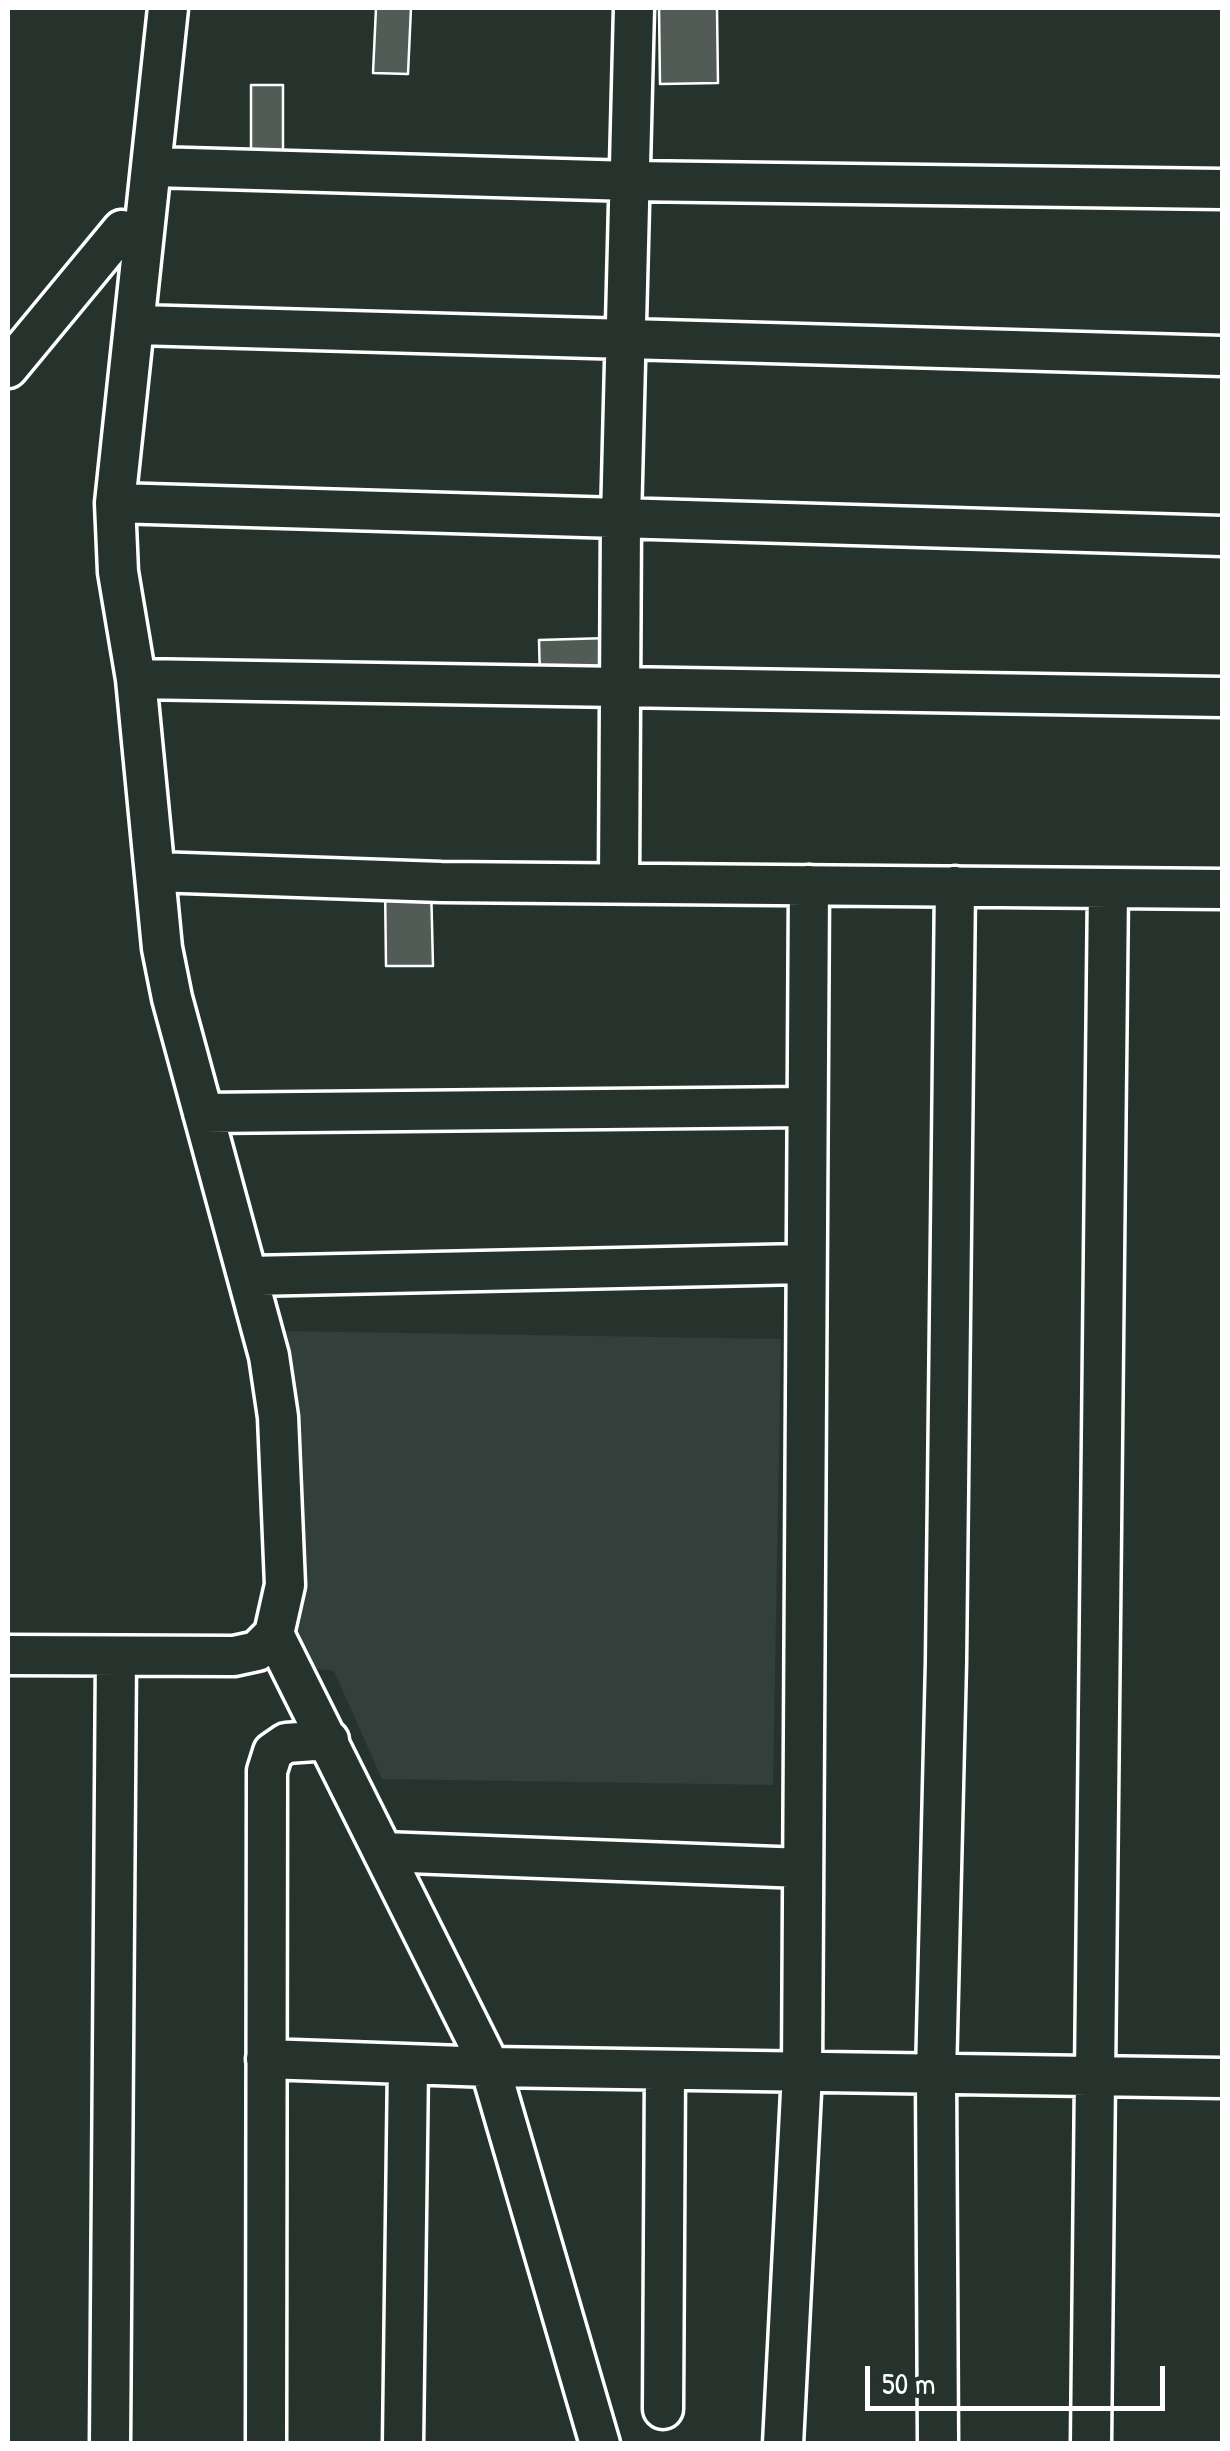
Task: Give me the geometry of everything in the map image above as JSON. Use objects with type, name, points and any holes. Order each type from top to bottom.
[{"type":"street","points":[[8,1655],[234,1656],[257,1651],[274,1634],[285,1585],[278,1418],[249,1276],[172,998],[154,872],[136,679],[118,572],[115,502],[138,325],[168,8]]},
{"type":"street","points":[[618,883],[621,520],[634,8]]},
{"type":"street","points":[[154,167],[631,181],[1222,189]]},
{"type":"street","points":[[8,368],[122,230]]},
{"type":"street","points":[[138,325],[1222,356]]},
{"type":"street","points":[[115,502],[1222,536]]},
{"type":"street","points":[[136,679],[1222,697]]},
{"type":"street","points":[[154,872],[442,882],[1222,890]]},
{"type":"street","points":[[783,2444],[802,2074],[808,885]]},
{"type":"street","points":[[938,2444],[936,2076],[946,1662],[955,886]]},
{"type":"street","points":[[1091,2444],[1108,888]]},
{"type":"street","points":[[203,1113],[804,1107]]},
{"type":"street","points":[[249,1276],[804,1264]]},
{"type":"street","points":[[274,1634],[490,2068],[600,2444]]},
{"type":"street","points":[[110,2444],[116,1656]]},
{"type":"street","points":[[266,2444],[267,1771],[273,1752],[286,1743],[329,1740]]},
{"type":"street","points":[[383,1852],[803,1868]]},
{"type":"street","points":[[266,2060],[802,2074],[1222,2078]]},
{"type":"street","points":[[403,2444],[408,2065]]},
{"type":"street","points":[[662,2409],[666,2071]]},
{"type":"shaded area","points":[[280,1331],[781,1339],[773,1785],[382,1779],[334,1671],[292,1666]]},
{"type":"building","points":[[376,8],[411,8],[408,74],[373,73]]},
{"type":"building","points":[[659,8],[717,8],[718,83],[660,84]]},
{"type":"building","points":[[251,85],[283,85],[283,155],[251,155]]},
{"type":"building","points":[[609,638],[610,679],[540,680],[539,640]]},
{"type":"building","points":[[431,883],[433,966],[386,966],[385,884]]}]
